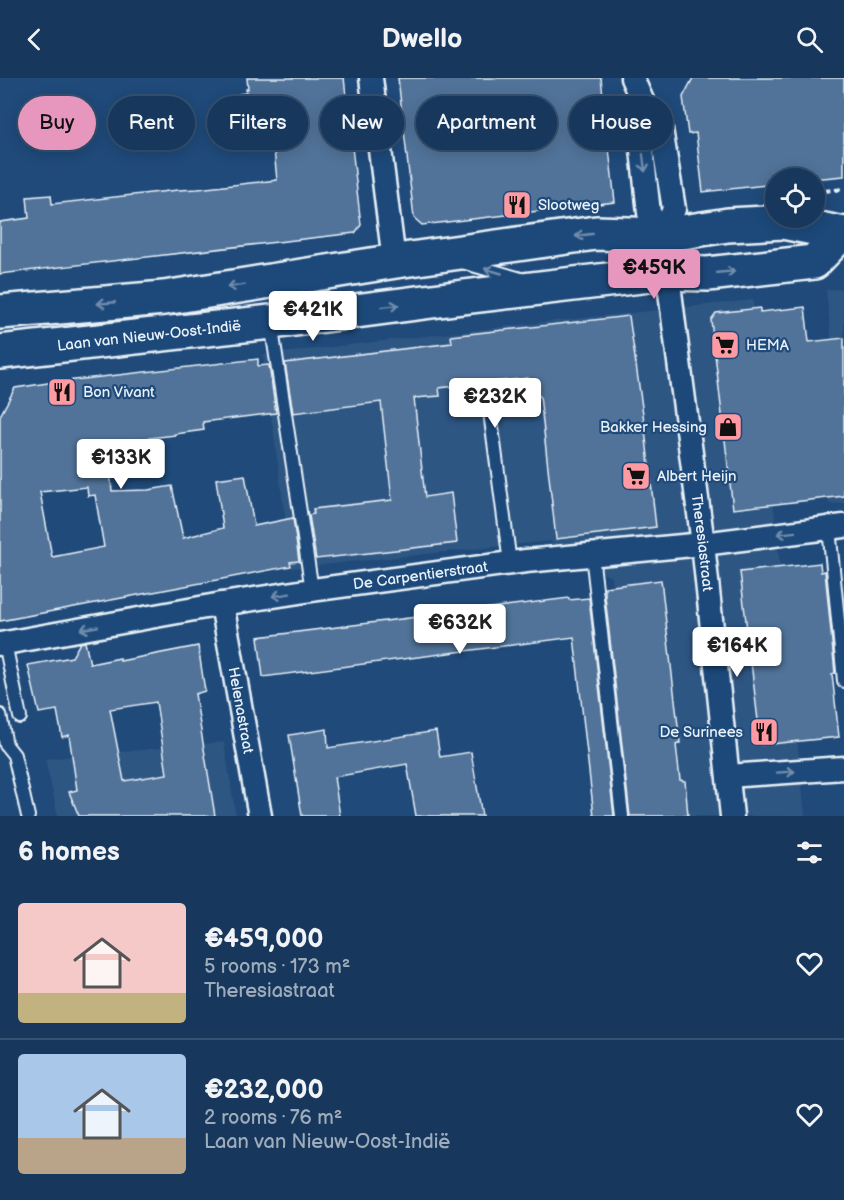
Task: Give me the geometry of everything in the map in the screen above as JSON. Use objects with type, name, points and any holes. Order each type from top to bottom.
[{"type":"main road","name":"Laan van Nieuw-Oost-Indië","points":[[0,352],[271,322],[635,276],[697,230],[728,225],[783,222],[843,234]]},
{"type":"main road","name":"Laan van Nieuw-Oost-Indië","points":[[0,312],[164,298],[396,261],[596,233],[665,254],[708,274],[814,262],[843,234]]},
{"type":"street","points":[[371,78],[396,261]]},
{"type":"street","name":"Theresiastraat","points":[[632,78],[649,116],[640,132],[649,213],[665,254],[703,544],[732,816]]},
{"type":"street","name":"De Carpentierstraat","points":[[3,644],[312,590],[518,562],[703,544],[837,527]]},
{"type":"street","name":"Helenastraat","points":[[222,604],[260,816]]},
{"type":"street","points":[[728,776],[844,768]]},
{"type":"lane","name":"Laan van Nieuw-Oost-Indië","points":[[439,256],[548,287]]},
{"type":"lane","points":[[271,322],[312,590]]},
{"type":"lane","points":[[488,397],[518,562]]},
{"type":"lane","points":[[837,527],[844,681]]},
{"type":"lane","points":[[592,554],[622,816]]},
{"type":"lane","points":[[3,644],[20,717]]},
{"type":"lane","points":[[0,715],[6,745],[14,755],[28,816]]},
{"type":"path","points":[[825,191],[844,189]]},
{"type":"shaded area","points":[[844,288],[844,503],[829,504],[820,403],[838,399],[826,290]]},
{"type":"shaded area","points":[[753,300],[805,816],[638,816],[611,577],[552,547],[551,541],[292,568],[263,355]]},
{"type":"shaded area","points":[[224,742],[236,816],[58,816],[45,759]]},
{"type":"building","points":[[247,78],[344,78],[346,96],[320,96],[320,150],[352,150],[361,225],[355,233],[0,274],[0,222],[29,218],[27,197],[51,195],[52,204],[277,180],[274,150],[308,150],[308,96],[239,96],[239,94],[246,93]]},
{"type":"building","points":[[398,78],[601,78],[603,96],[569,96],[569,150],[609,150],[615,202],[422,225],[414,218],[404,130],[404,96],[400,96]]},
{"type":"building","points":[[693,78],[844,78],[844,176],[825,178],[825,168],[765,168],[765,185],[703,192],[696,133],[688,134],[683,97]]},
{"type":"building","points":[[805,307],[809,342],[844,338],[844,496],[733,509],[711,320],[716,313],[760,308],[760,312]]},
{"type":"building","points":[[629,316],[656,527],[556,539],[540,396],[529,397],[528,378],[439,388],[440,396],[414,398],[425,497],[451,493],[457,543],[316,559],[309,515],[314,514],[313,509],[392,500],[381,402],[293,413],[285,363],[452,343],[451,336]]},
{"type":"building","points":[[258,359],[258,366],[269,365],[276,413],[203,422],[204,430],[176,435],[107,443],[112,491],[148,490],[172,486],[183,538],[223,528],[216,479],[245,475],[254,526],[293,518],[299,561],[290,562],[291,566],[0,621],[0,416],[15,388]],"holes":[[[87,487],[88,496],[95,495],[104,547],[52,557],[40,492]]]},
{"type":"building","points":[[820,563],[821,572],[825,571],[839,737],[761,745],[740,572]]},
{"type":"building","points":[[661,580],[680,743],[676,745],[680,780],[685,781],[688,816],[630,816],[605,587]]},
{"type":"building","points":[[569,598],[569,600],[589,598],[614,816],[594,816],[574,637],[263,677],[258,637]]},
{"type":"building","points":[[85,642],[90,664],[120,658],[120,661],[198,646],[205,691],[195,694],[215,816],[79,816],[69,792],[77,790],[69,735],[62,737],[57,710],[39,713],[28,665],[72,657],[80,643]],"holes":[[[156,702],[167,774],[124,781],[110,709]]]},
{"type":"building","points":[[327,729],[328,748],[436,731],[440,757],[471,752],[482,816],[416,816],[407,764],[334,777],[340,816],[302,816],[289,735]]},
{"type":"place","name":"Slootweg","points":[[517,205]]},
{"type":"place","name":"HEMA","points":[[725,345]]},
{"type":"place","name":"Bon Vivant","points":[[62,392]]},
{"type":"place","name":"Bakker Hessing","points":[[728,427]]},
{"type":"place","name":"Albert Heijn","points":[[636,476]]},
{"type":"place","name":"De Surinees","points":[[764,732]]}]
